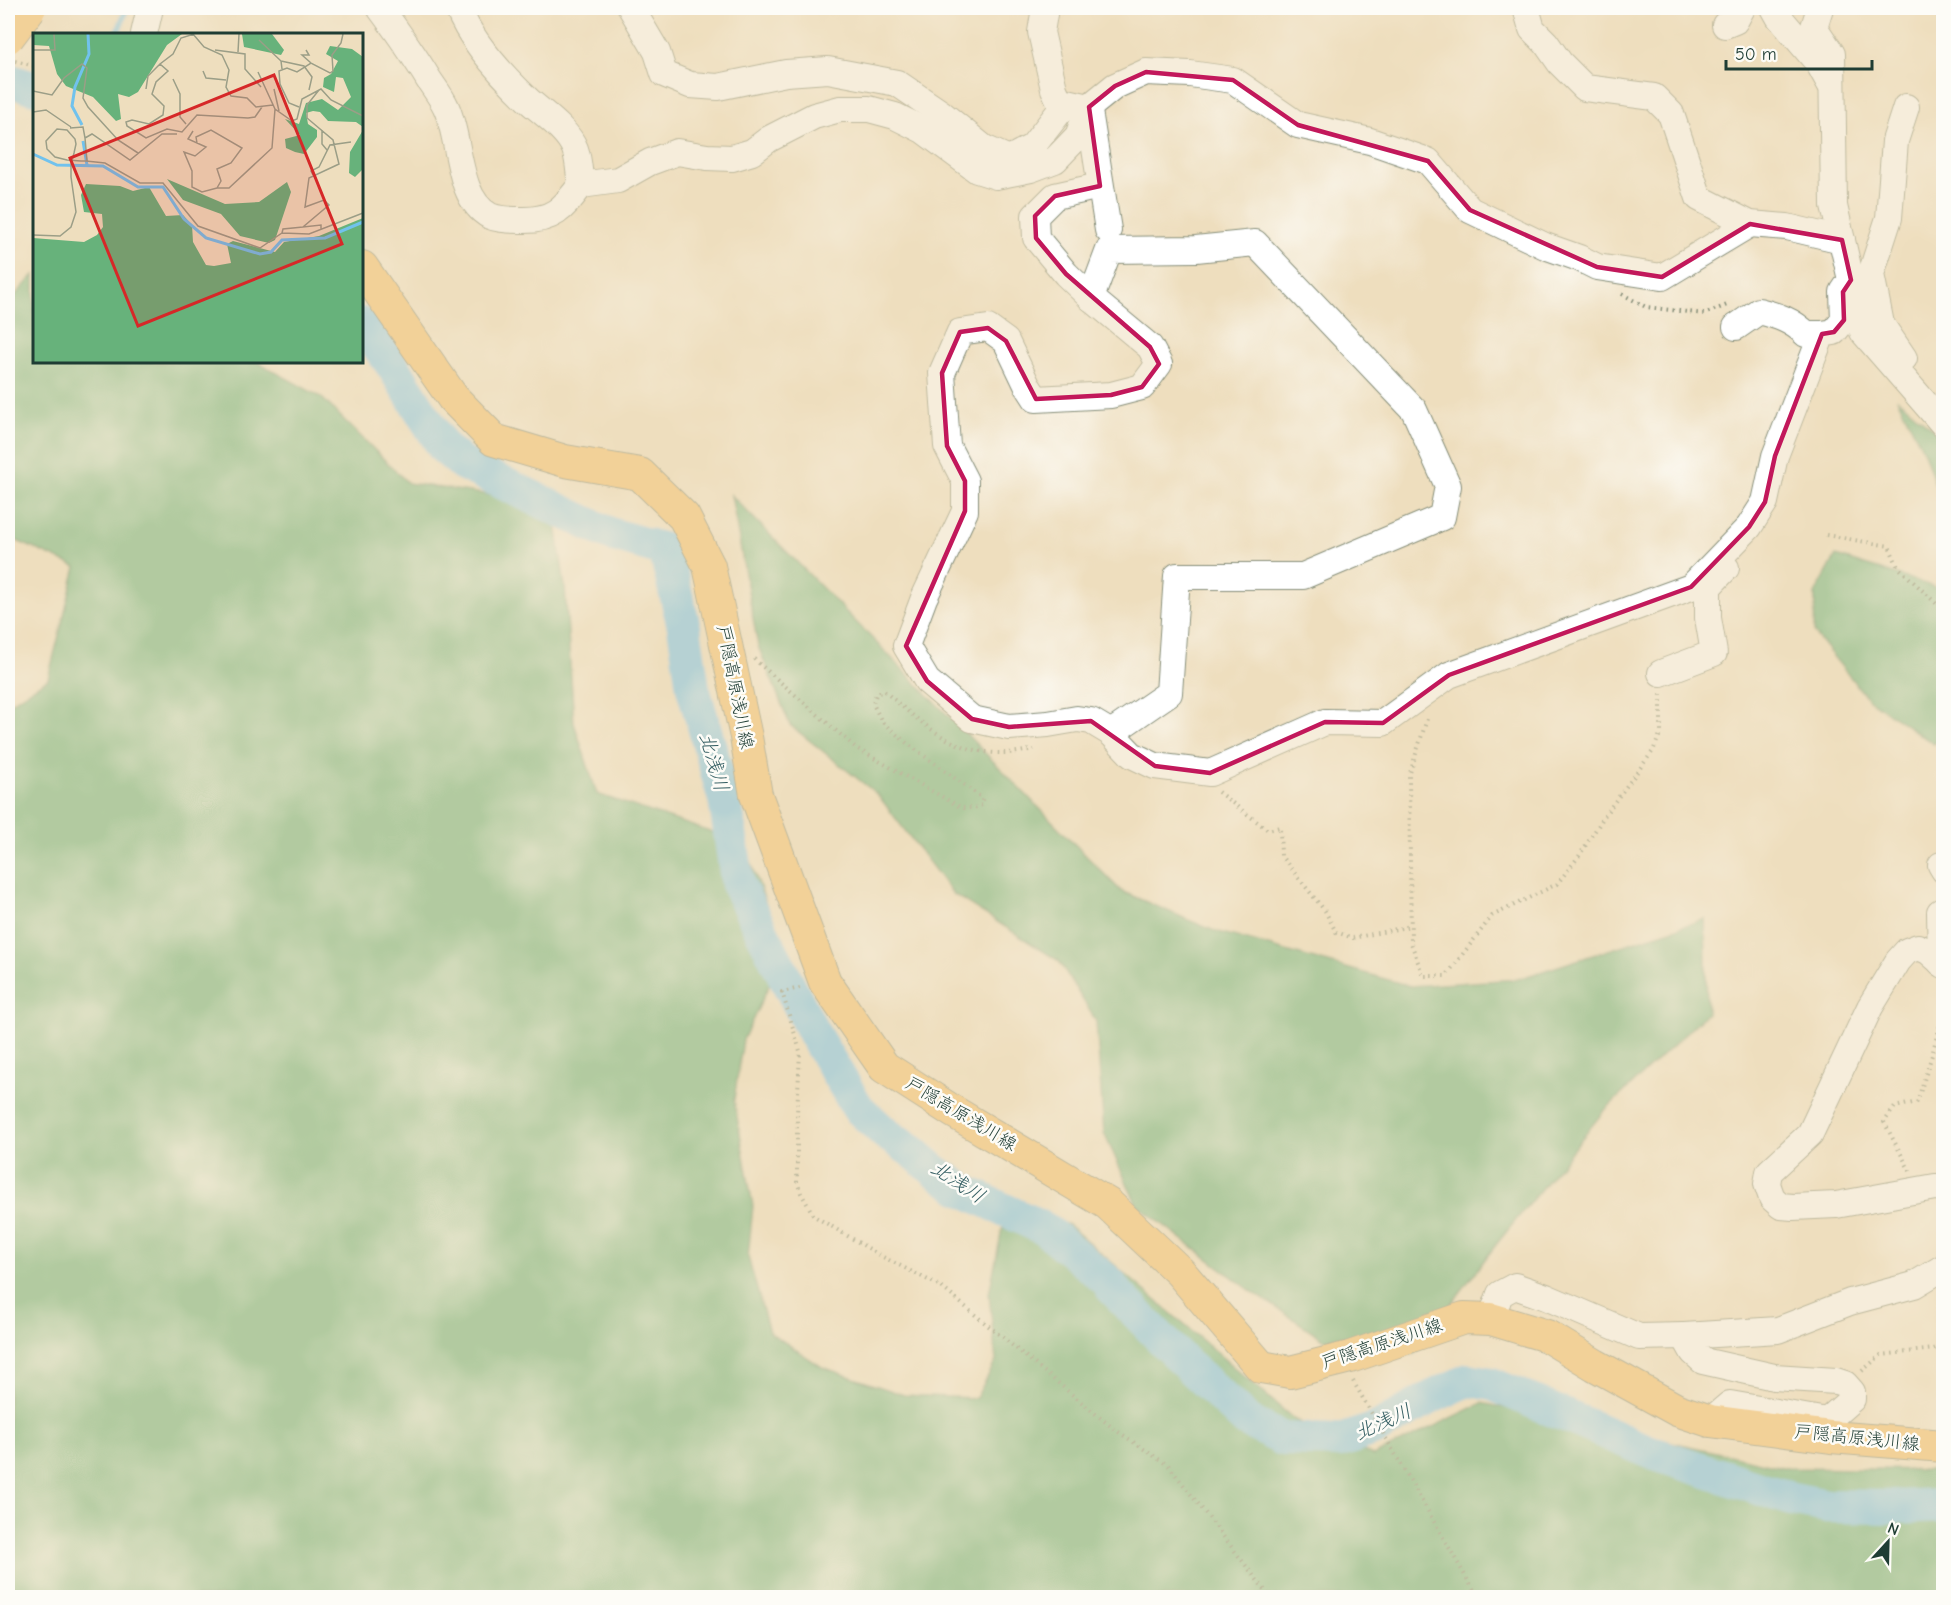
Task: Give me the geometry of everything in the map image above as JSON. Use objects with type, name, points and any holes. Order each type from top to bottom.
[{"type":"main road","points":[[8,37],[30,8]]},
{"type":"main road","points":[[8,22],[33,35]]},
{"type":"main road","name":"戸隠高原浅川線","points":[[363,268],[453,398],[494,440],[565,461],[640,474],[684,517],[709,566],[729,654],[756,795],[825,982],[884,1067],[954,1112],[1108,1204],[1180,1272],[1261,1367],[1290,1372],[1341,1359],[1464,1318],[1491,1319],[1547,1336],[1677,1410],[1710,1421],[1832,1437],[1944,1446]]},
{"type":"street","points":[[144,33],[150,8]]},
{"type":"street","points":[[380,8],[407,44],[447,108],[467,190],[476,205],[490,216],[507,220],[538,220],[554,214],[566,206],[581,185],[578,161],[571,141],[526,98],[476,42],[458,8]]},
{"type":"street","points":[[631,8],[657,52],[664,74],[690,85],[718,87],[786,74],[828,70],[897,83],[941,113],[984,148],[1009,159],[1032,147],[1067,102],[1089,107]]},
{"type":"street","points":[[1045,8],[1041,32],[1054,88],[1063,109]]},
{"type":"street","points":[[1526,8],[1532,29],[1546,42],[1560,63],[1585,88],[1654,97],[1671,114],[1699,198],[1750,224],[1786,227],[1842,240]]},
{"type":"street","points":[[1774,8],[1819,64],[1833,89]]},
{"type":"street","points":[[1820,8],[1814,27],[1832,54],[1834,206],[1863,332],[1944,425]]},
{"type":"street","points":[[581,185],[618,180],[650,162],[677,152],[732,158],[752,152],[769,140],[814,116],[840,109],[869,109],[895,116],[923,130],[977,170],[996,176],[1031,169],[1055,160],[1078,136],[1089,107],[1115,86],[1146,72],[1190,74],[1233,80],[1298,125],[1370,141],[1428,161],[1470,210],[1545,246],[1580,258],[1597,267],[1662,277],[1750,224]]},
{"type":"street","points":[[1089,107],[1108,230]]},
{"type":"street","points":[[1901,375],[1911,367],[1881,324],[1871,274],[1889,218],[1895,141],[1906,107]]},
{"type":"street","points":[[1100,186],[1055,196],[1035,216],[1036,238],[1066,274],[1091,298],[1150,347],[1160,364],[1142,387],[1111,395],[1036,399],[1027,386],[1006,341],[988,328],[960,332],[942,373],[947,446],[965,481],[965,511],[924,598],[906,646],[927,681],[972,719],[1009,727],[1077,719],[1091,720],[1111,733],[1132,754],[1155,766],[1210,772],[1325,722],[1383,723],[1449,675],[1691,587],[1749,527],[1765,502],[1775,456],[1822,334]]},
{"type":"street","points":[[1091,298],[1109,250],[1196,249],[1255,243],[1414,410],[1448,486],[1442,517],[1303,576],[1177,576],[1169,693],[1111,733]]},
{"type":"street","points":[[1736,327],[1759,310],[1786,318],[1797,324],[1806,334],[1834,332],[1844,320],[1843,292],[1851,280]]},
{"type":"street","points":[[1661,673],[1714,653],[1708,618],[1707,587],[1760,536],[1754,519]]},
{"type":"street","points":[[1942,964],[1940,912],[1944,912]]},
{"type":"street","points":[[1932,1189],[1836,1205],[1793,1207],[1781,1206],[1772,1198],[1767,1184],[1769,1172],[1810,1134],[1869,1007],[1898,961],[1907,951],[1918,947],[1928,951],[1942,964]]},
{"type":"street","points":[[1491,1319],[1500,1294],[1515,1286],[1639,1337],[1778,1330],[1850,1302],[1914,1285],[1944,1267]]},
{"type":"street","points":[[1684,1336],[1693,1352],[1703,1361],[1774,1377],[1836,1381],[1845,1384],[1852,1392],[1852,1399],[1827,1421],[1730,1404],[1710,1421]]},
{"type":"path","points":[[8,59],[33,66]]},
{"type":"path","points":[[1826,535],[1889,546],[1898,567],[1944,611]]},
{"type":"path","points":[[729,654],[755,659],[856,748],[962,808],[982,805],[982,798],[882,722],[873,704],[876,694],[884,691],[928,729],[971,750],[1015,754],[1036,749]]},
{"type":"path","points":[[1430,710],[1409,776],[1411,944],[1423,976],[1446,976],[1492,916],[1557,884],[1580,856],[1607,812],[1653,751],[1661,732],[1661,673]]},
{"type":"path","points":[[1214,771],[1218,792],[1268,830],[1280,827],[1281,855],[1325,911],[1336,932],[1353,938],[1411,926]]},
{"type":"path","points":[[825,982],[782,992],[800,1051],[797,1182],[814,1216],[883,1257],[940,1286],[1114,1429],[1169,1466],[1271,1598]]},
{"type":"path","points":[[1932,1189],[1884,1122],[1895,1107],[1917,1102],[1944,1008]]},
{"type":"path","points":[[1845,1384],[1881,1355],[1935,1349],[1944,1344]]},
{"type":"path","points":[[1341,1359],[1478,1598]]},
{"type":"highlighted area","points":[[1146,72],[1233,80],[1298,125],[1428,161],[1470,210],[1597,267],[1662,277],[1750,224],[1842,240],[1851,280],[1843,292],[1844,320],[1834,332],[1822,334],[1775,456],[1765,502],[1749,527],[1691,587],[1449,675],[1383,723],[1325,722],[1210,773],[1155,766],[1091,721],[1009,727],[972,719],[927,681],[906,646],[965,511],[965,481],[947,446],[942,373],[960,332],[988,328],[1006,341],[1036,399],[1111,395],[1142,387],[1159,364],[1150,347],[1066,274],[1036,238],[1035,216],[1055,196],[1100,186],[1089,107],[1115,86]]},
{"type":"green space","points":[[33,276],[33,363],[259,363],[321,397],[408,483],[553,504],[565,587],[574,723],[597,794],[744,843],[784,954],[743,1040],[734,1100],[753,1206],[748,1257],[769,1332],[822,1367],[904,1395],[976,1398],[996,1361],[989,1294],[1002,1229],[1067,1224],[1295,1420],[1373,1456],[1482,1403],[1787,1468],[1943,1470],[1943,1597],[8,1597],[8,704],[48,679],[76,567],[8,537],[8,303]]},
{"type":"green space","points":[[1897,398],[1943,438],[1943,507],[1924,452]]},
{"type":"green space","points":[[731,495],[1121,891],[1212,930],[1410,986],[1518,979],[1705,919],[1707,1013],[1603,1112],[1495,1246],[1414,1354],[1354,1359],[1251,1291],[1137,1205],[1104,1133],[1096,1021],[1059,961],[953,894],[878,795],[790,725],[758,646]]},
{"type":"green space","points":[[1836,556],[1938,588],[1943,586],[1943,737],[1934,744],[1868,699],[1814,633],[1815,594]]},
{"type":"waterway","points":[[117,33],[127,8]]},
{"type":"waterway","name":"北浅川","points":[[8,80],[33,88]]},
{"type":"waterway","name":"北浅川","points":[[363,325],[392,365],[444,448],[463,464],[610,534],[665,550],[684,627],[693,688],[725,800],[738,885],[815,1036],[858,1108],[885,1133],[963,1190],[1045,1229],[1110,1283],[1111,1287],[1180,1358],[1247,1421],[1283,1439],[1340,1441],[1376,1429],[1432,1397],[1468,1380],[1492,1384],[1655,1454],[1792,1499],[1827,1506],[1944,1505]]}]
